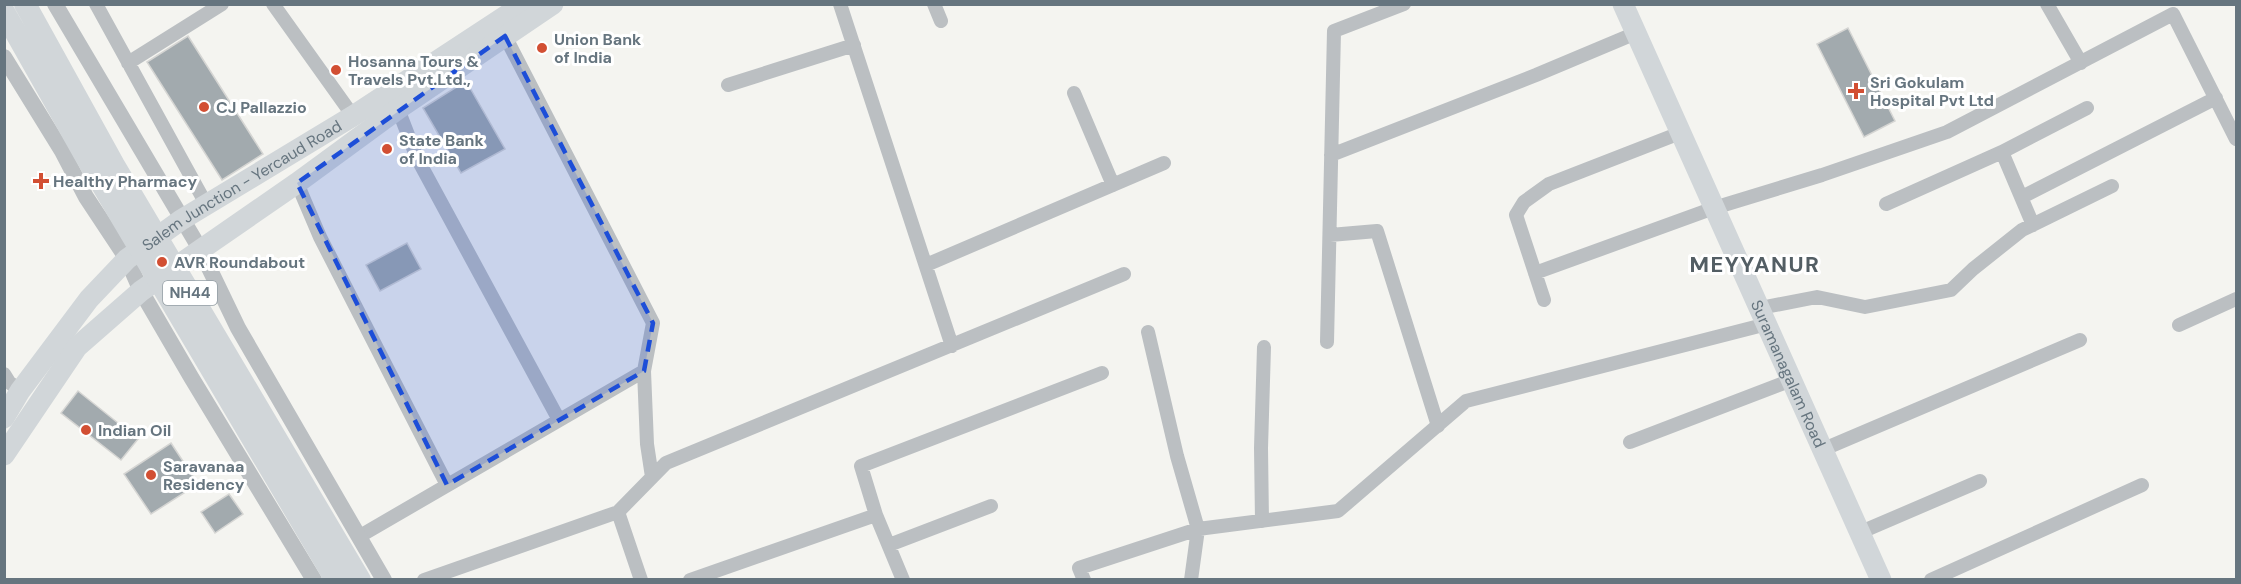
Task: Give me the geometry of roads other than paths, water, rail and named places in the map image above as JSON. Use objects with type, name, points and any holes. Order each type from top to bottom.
[{"type":"highway","name":"NH44","points":[[25,4],[114,165],[360,579]]},
{"type":"highway","name":"NH44","points":[[4,12],[94,171],[336,579]]},
{"type":"main road","name":"Salem Junction - Yercaud Road","points":[[4,418],[20,391],[89,299],[127,259],[206,204],[353,116],[524,4]]},
{"type":"main road","points":[[4,454],[77,347],[141,291],[297,183],[398,109],[553,4]]},
{"type":"main road","name":"Suramanagalam Road","points":[[1623,4],[1881,579]]},
{"type":"street","points":[[55,4],[200,249],[238,328],[384,579]]},
{"type":"street","points":[[96,4],[206,204]]},
{"type":"street","points":[[128,63],[222,4]]},
{"type":"street","points":[[273,4],[353,116]]},
{"type":"street","points":[[840,4],[952,346]]},
{"type":"street","points":[[934,4],[941,21]]},
{"type":"street","points":[[1327,342],[1334,31],[1404,4]]},
{"type":"street","points":[[2047,4],[2081,63]]},
{"type":"street","points":[[1535,273],[1714,208],[1822,175],[1947,132],[2173,14],[2236,139]]},
{"type":"street","points":[[1331,154],[1515,83],[1636,33]]},
{"type":"street","points":[[505,36],[653,323],[644,371],[647,444],[652,477]]},
{"type":"street","points":[[728,85],[854,45]]},
{"type":"street","points":[[4,57],[62,151],[86,197],[127,259],[141,291],[191,377],[314,579]]},
{"type":"street","points":[[1074,93],[1113,185]]},
{"type":"street","points":[[2022,197],[2216,98]]},
{"type":"street","points":[[1886,204],[2002,152],[2087,108]]},
{"type":"street","points":[[398,109],[417,158],[559,420]]},
{"type":"street","points":[[1544,300],[1516,215],[1524,202],[1549,184],[1680,133]]},
{"type":"street","points":[[2002,152],[2033,225]]},
{"type":"street","points":[[926,266],[1164,163]]},
{"type":"street","points":[[297,183],[320,237],[447,485]]},
{"type":"street","points":[[1084,579],[1079,568],[1198,529],[1338,511],[1466,401],[1763,316],[1817,297],[1865,307],[1951,290],[2014,237],[2033,225],[2112,186]]},
{"type":"street","points":[[1330,235],[1377,231],[1438,426]]},
{"type":"street","points":[[424,579],[465,573],[618,512],[666,463],[1124,274]]},
{"type":"street","points":[[2179,326],[2236,299]]},
{"type":"street","points":[[1148,332],[1177,456],[1198,529],[1191,579]]},
{"type":"street","points":[[1824,449],[2080,340]]},
{"type":"street","points":[[1262,521],[1261,448],[1264,347]]},
{"type":"street","points":[[360,536],[644,371]]},
{"type":"street","points":[[903,579],[876,515],[861,466],[1102,373]]},
{"type":"street","points":[[4,374],[9,382],[20,391]]},
{"type":"street","points":[[1630,442],[1792,380]]},
{"type":"street","points":[[1861,532],[1980,481]]},
{"type":"street","points":[[1931,579],[2142,485]]},
{"type":"street","points":[[889,545],[991,506]]},
{"type":"street","points":[[618,512],[641,579]]},
{"type":"street","points":[[690,579],[876,515]]},
{"type":"place","name":"Union Bank of India","points":[[542,48]]},
{"type":"place","name":"Hosanna Tours & Travels Pvt.Ltd.,","points":[[336,70]]},
{"type":"place","name":"Sri Gokulam Hospital Pvt Ltd","points":[[1856,91]]},
{"type":"place","name":"CJ Pallazzio","points":[[204,107]]},
{"type":"place","name":"State Bank of India","points":[[387,149]]},
{"type":"place","name":"Healthy Pharmacy","points":[[41,181]]},
{"type":"place","name":"AVR Roundabout","points":[[162,262]]},
{"type":"place","name":"Indian Oil","points":[[86,430]]},
{"type":"place","name":"Saravanaa Residency","points":[[151,475]]},
{"type":"district","name":"MEYYANUR","points":[[1755,264]]}]
